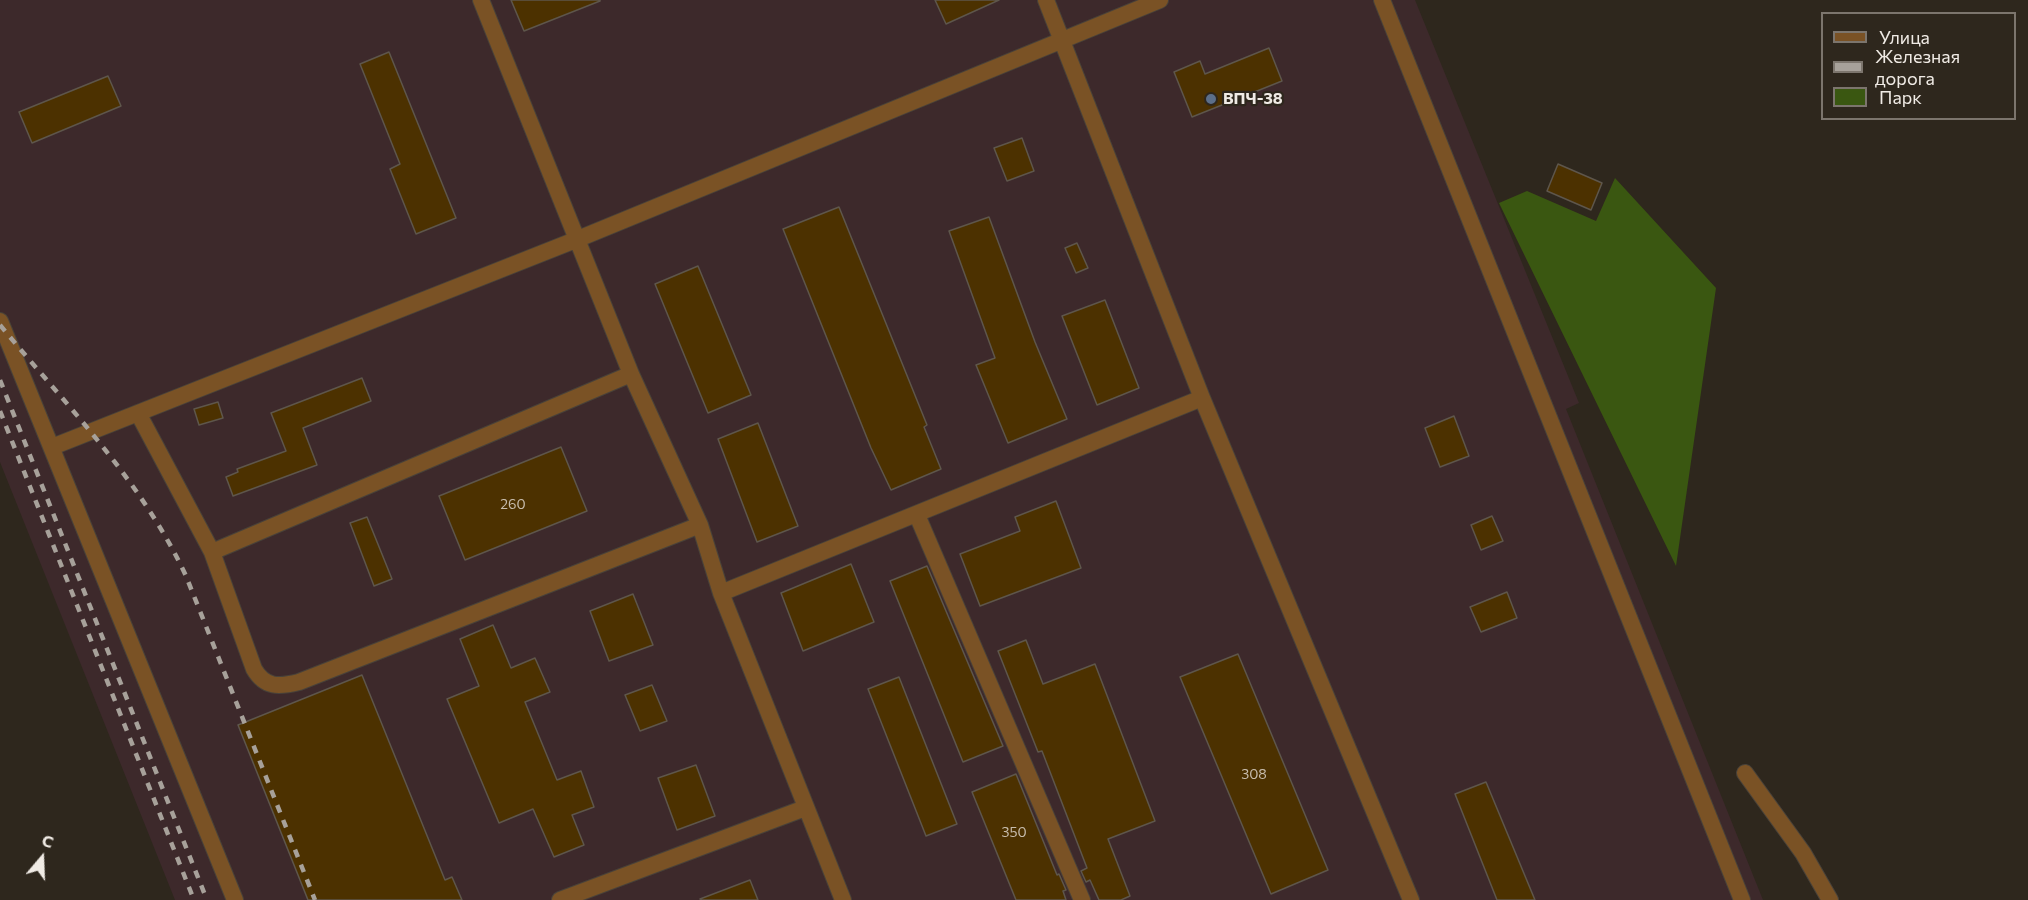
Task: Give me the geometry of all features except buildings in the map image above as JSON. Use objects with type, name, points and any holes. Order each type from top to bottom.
[{"type":"street","points":[[481,0],[631,374],[700,525],[721,593],[843,900]]},
{"type":"street","points":[[1046,0],[1202,398],[1406,898]]},
{"type":"street","points":[[52,447],[578,239],[1160,0]]},
{"type":"street","points":[[1382,0],[1742,900]]},
{"type":"street","points":[[0,321],[235,900]]},
{"type":"street","points":[[212,552],[631,374]]},
{"type":"street","points":[[721,593],[1202,398]]},
{"type":"street","points":[[138,413],[212,552],[254,669],[260,680],[270,685],[284,686],[299,682],[700,525]]},
{"type":"street","points":[[917,515],[1083,900]]},
{"type":"street","points":[[1745,773],[1803,853],[1830,900]]},
{"type":"street","points":[[560,900],[805,808]]},
{"type":"shaded area","points":[[0,0],[1415,0],[1579,403],[1566,409],[1763,900],[175,900],[0,462]]},
{"type":"green space","points":[[1615,178],[1716,288],[1676,566],[1499,203],[1527,191],[1596,221]]},
{"type":"railway","points":[[0,325],[101,445],[148,508],[168,541],[186,576],[315,900]]},
{"type":"railway","points":[[0,380],[207,900]]},
{"type":"railway","points":[[0,411],[194,900]]},
{"type":"place","name":"ВПЧ-38","points":[[1211,99]]}]
